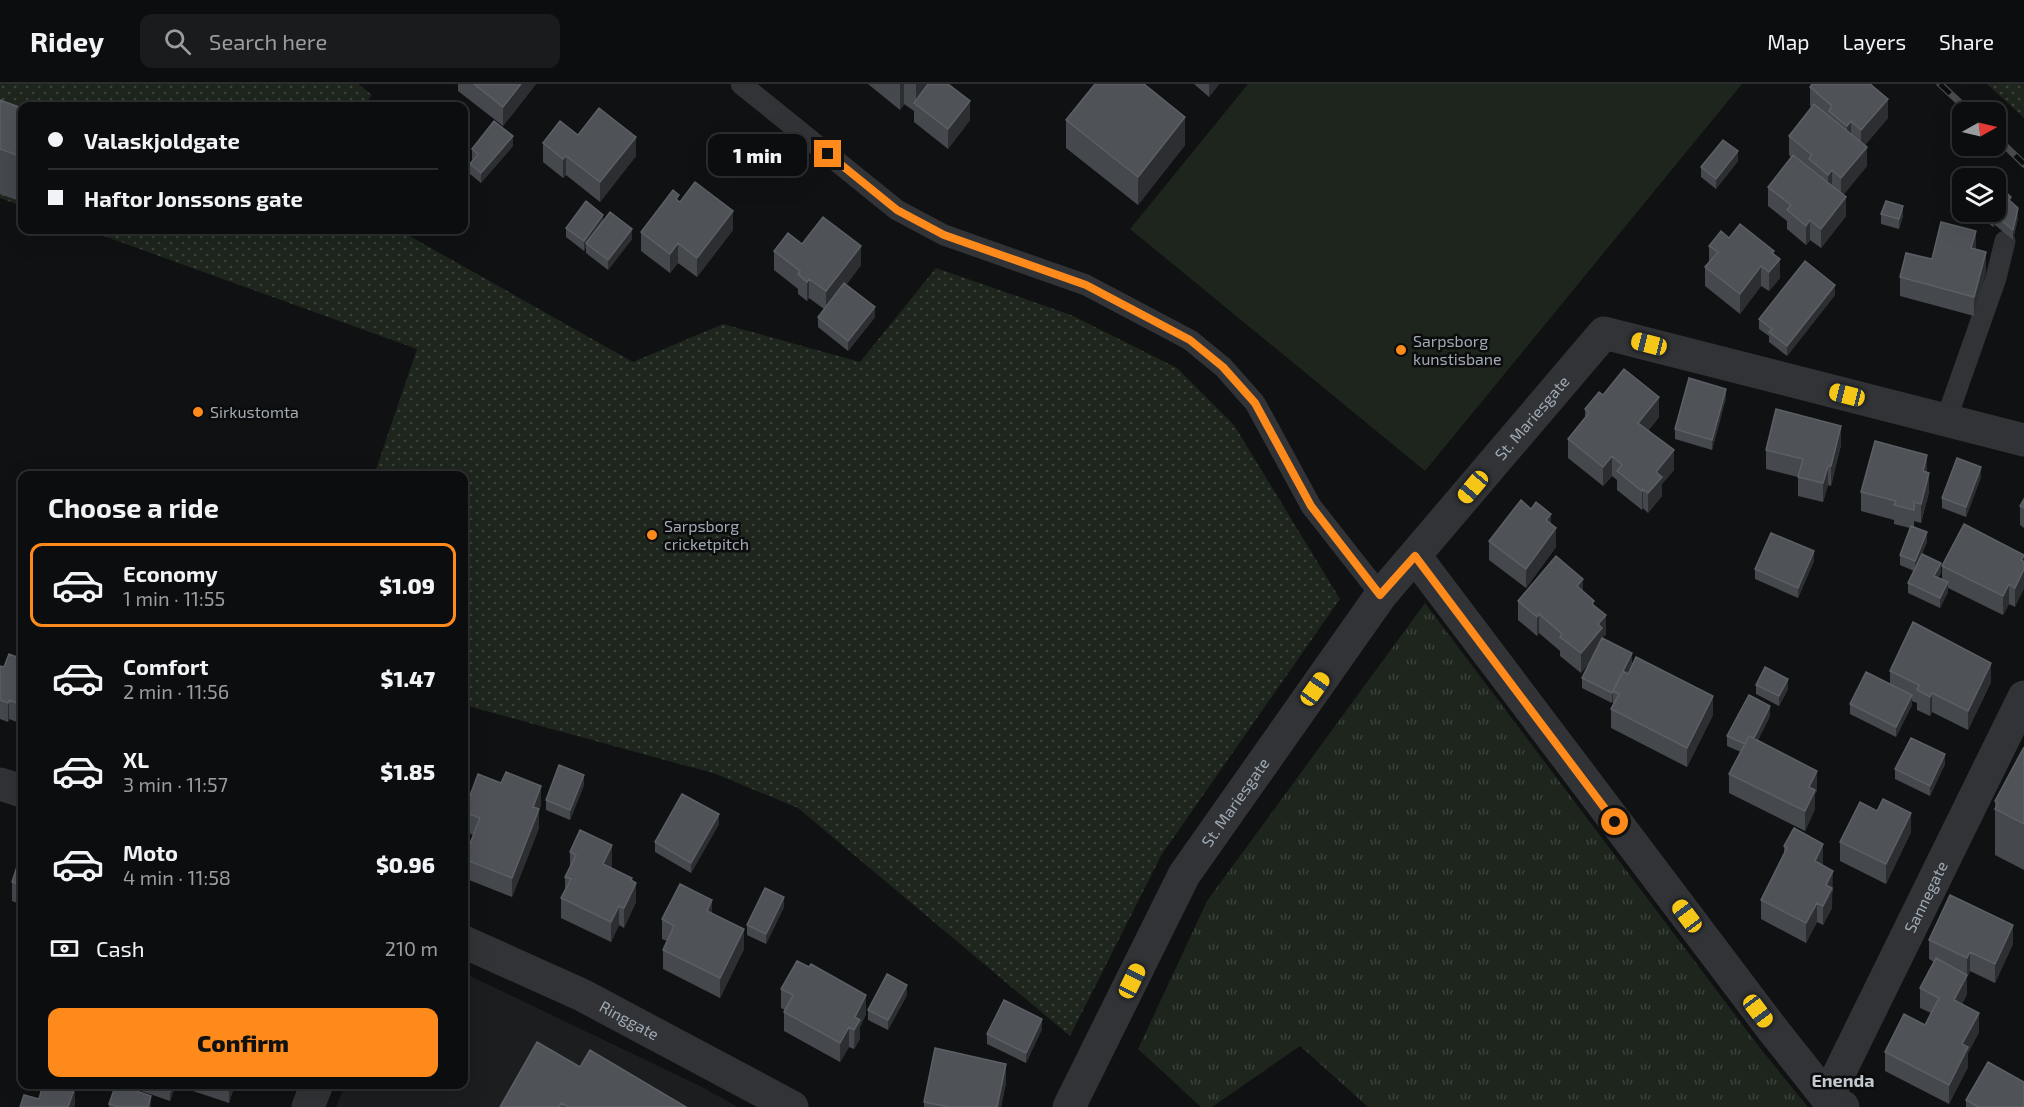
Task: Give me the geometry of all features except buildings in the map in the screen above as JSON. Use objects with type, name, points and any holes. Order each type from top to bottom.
[{"type":"street","name":"St. Mariesgate","points":[[1069,1107],[1184,875],[1380,595],[1604,333],[2024,440]]},
{"type":"street","points":[[1415,556],[1773,1030],[1835,1103]]},
{"type":"street","name":"Sannegate","points":[[1835,1103],[2024,697]]},
{"type":"street","points":[[0,784],[18,790]]},
{"type":"street","name":"Ringgate","points":[[468,944],[582,995],[792,1107]]},
{"type":"street","points":[[308,1107],[315,1089]]},
{"type":"lane","points":[[741,84],[897,210],[944,235],[1086,285],[1190,340],[1223,367],[1255,403],[1311,506],[1380,595]]},
{"type":"lane","points":[[1946,420],[1996,278],[2006,241]]},
{"type":"shaded area","points":[[468,975],[700,1086],[738,1107],[336,1107],[343,1089],[468,1089]]},
{"type":"green space","points":[[0,84],[358,84],[372,95],[367,102],[18,102],[18,205],[0,198]]},
{"type":"green space","name":"Sarpsborg kunstisbane","points":[[1248,84],[1742,84],[1425,471],[1130,229]]},
{"type":"green space","points":[[1987,84],[2024,84],[2024,118]]},
{"type":"green space","points":[[98,234],[406,234],[633,362],[723,324],[860,362],[936,268],[1071,315],[1177,368],[1234,425],[1340,599],[1162,854],[1070,1036],[798,808],[716,774],[468,706],[468,471],[375,471],[417,349]]},
{"type":"green space","points":[[1425,603],[1760,1048],[1808,1107],[1368,1107],[1300,1046],[1212,1107],[1201,1107],[1138,1049],[1207,901]]},
{"type":"railway","points":[[1940,84],[1959,102]]},
{"type":"railway","points":[[2006,147],[2024,164]]},
{"type":"place","name":"Sarpsborg kunstisbane","points":[[1401,350]]},
{"type":"place","name":"Sirkustomta","points":[[198,412]]},
{"type":"place","name":"Sarpsborg cricketpitch","points":[[652,535]]},
{"type":"district","name":"Enenda","points":[[1843,1081]]},
{"type":"route","points":[[828,154],[897,210],[944,235],[1086,285],[1190,340],[1223,367],[1255,403],[1311,506],[1380,595],[1415,556],[1615,822]]}]
